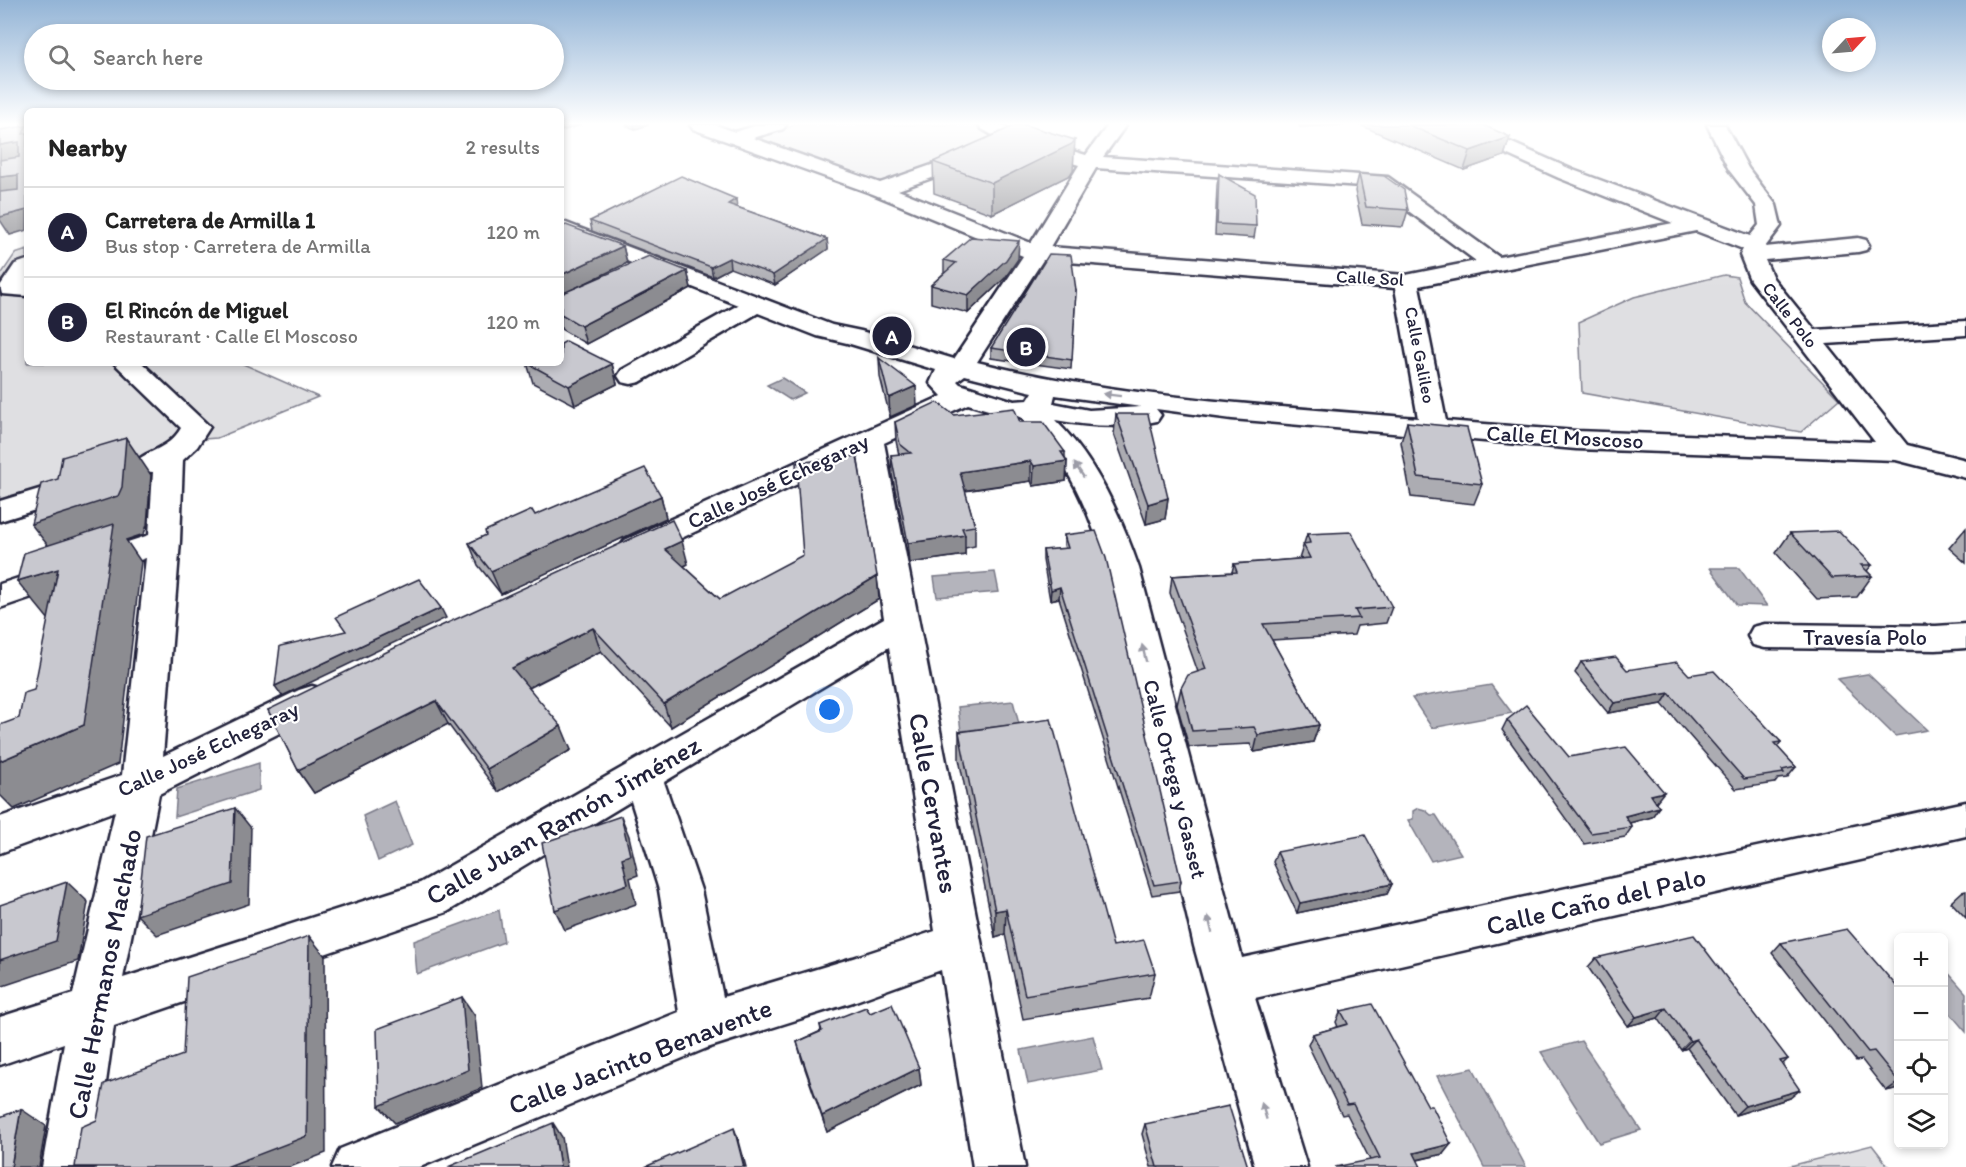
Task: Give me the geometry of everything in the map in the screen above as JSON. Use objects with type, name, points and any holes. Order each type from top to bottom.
[{"type":"street","name":"Calle Sol","points":[[850,179],[1036,253],[1406,282],[1700,224]]},
{"type":"street","points":[[880,190],[909,179]]},
{"type":"street","points":[[957,378],[1080,179]]},
{"type":"street","points":[[1357,179],[1381,181],[1494,264]]},
{"type":"street","points":[[1584,179],[1700,224],[1752,250],[1858,245]]},
{"type":"street","points":[[1746,179],[1766,205],[1770,226],[1752,250]]},
{"type":"street","name":"Calle El Moscoso","points":[[564,231],[651,262],[826,331],[841,342],[957,378],[1012,409],[1034,401],[1089,418],[1232,411],[1576,440],[1897,451],[1964,470]]},
{"type":"street","name":"Calle Polo","points":[[1752,250],[1762,280],[1897,451]]},
{"type":"street","points":[[621,277],[651,262]]},
{"type":"street","points":[[12,294],[24,268]]},
{"type":"street","name":"Calle Galileo","points":[[1406,282],[1434,429]]},
{"type":"street","points":[[631,376],[756,304]]},
{"type":"street","points":[[1808,338],[1966,328]]},
{"type":"street","name":"Calle Hermanos Machado","points":[[68,1167],[93,1010],[141,784],[164,541],[179,449],[196,427],[130,366]]},
{"type":"street","name":"Calle José Echegaray","points":[[610,559],[869,438],[957,378]]},
{"type":"street","name":"Calle Ortega y Gasset","points":[[1034,401],[1084,476],[1115,543],[1226,983],[1281,1167]]},
{"type":"street","name":"Calle Cervantes","points":[[869,438],[999,1167]]},
{"type":"street","points":[[0,511],[117,475],[179,449]]},
{"type":"street","points":[[0,596],[164,541]]},
{"type":"street","name":"Calle Juan Ramón Jiménez","points":[[0,1041],[432,898],[643,777],[902,623]]},
{"type":"street","name":"Travesía Polo","points":[[1765,636],[1936,638],[1966,636]]},
{"type":"street","name":"Calle José Echegaray","points":[[0,835],[141,784],[344,685]]},
{"type":"street","points":[[643,777],[680,890],[705,1025]]},
{"type":"street","name":"Calle Caño del Palo","points":[[1226,983],[1966,819]]},
{"type":"street","name":"Calle Jacinto Benavente","points":[[358,1167],[422,1154],[705,1025],[853,980],[960,943]]},
{"type":"shaded area","points":[[869,179],[888,179],[878,183]]},
{"type":"shaded area","points":[[24,251],[24,366],[248,366],[318,397],[217,438],[190,440],[68,502],[0,523],[0,276],[15,254]]},
{"type":"shaded area","points":[[1724,275],[1737,277],[1745,302],[1839,399],[1801,432],[1582,393],[1579,322],[1634,297]]},
{"type":"shaded area","points":[[782,378],[805,393],[790,400],[767,385]]},
{"type":"shaded area","points":[[1710,568],[1739,568],[1767,606],[1737,605]]},
{"type":"shaded area","points":[[995,572],[999,592],[937,597],[934,577]]},
{"type":"shaded area","points":[[1868,674],[1927,730],[1895,736],[1837,679]]},
{"type":"shaded area","points":[[1491,685],[1512,713],[1432,728],[1412,698]]},
{"type":"shaded area","points":[[1013,701],[1019,724],[961,731],[958,707]]},
{"type":"shaded area","points":[[259,763],[259,790],[175,817],[177,789]]},
{"type":"shaded area","points":[[395,801],[412,845],[378,861],[363,816]]},
{"type":"shaded area","points":[[1418,808],[1431,815],[1436,815],[1461,854],[1431,861],[1408,820],[1413,819],[1413,811]]},
{"type":"shaded area","points":[[499,910],[504,942],[417,974],[414,941]]},
{"type":"shaded area","points":[[1948,973],[1966,993],[1966,1032],[1948,1011]]},
{"type":"shaded area","points":[[1093,1036],[1102,1070],[1028,1084],[1021,1050]]},
{"type":"shaded area","points":[[1581,1041],[1641,1130],[1599,1143],[1541,1052]]},
{"type":"shaded area","points":[[1473,1068],[1526,1167],[1484,1167],[1437,1076]]},
{"type":"shaded area","points":[[1872,1145],[1889,1167],[1786,1167]]},
{"type":"building","points":[[18,179],[24,179],[24,211],[0,217],[0,192],[18,190]]},
{"type":"building","points":[[674,179],[689,179],[736,199],[728,204],[827,239],[773,275],[729,258],[711,267],[590,221]]},
{"type":"building","points":[[982,179],[999,179],[992,183]]},
{"type":"building","points":[[1219,179],[1229,179],[1255,194],[1256,226],[1217,224]]},
{"type":"building","points":[[1360,179],[1389,179],[1404,190],[1408,210],[1366,207]]},
{"type":"building","points":[[566,225],[623,246],[564,274],[564,226]]},
{"type":"building","points":[[971,237],[1019,241],[1006,260],[968,295],[931,285],[956,263],[944,260]]},
{"type":"building","points":[[1049,254],[1071,255],[1076,290],[1072,360],[991,348]]},
{"type":"building","points":[[649,256],[687,271],[581,326],[564,316],[564,293]]},
{"type":"building","points":[[566,341],[612,364],[569,386],[532,366],[564,366],[564,342]]},
{"type":"building","points":[[879,358],[916,386],[889,398]]},
{"type":"building","points":[[937,402],[954,415],[1014,408],[1020,422],[1043,422],[1065,452],[1061,452],[1067,461],[1034,466],[1031,461],[960,472],[975,526],[962,528],[965,535],[908,543],[891,455],[911,453],[900,444],[895,422]]},
{"type":"building","points":[[1116,414],[1148,414],[1168,498],[1148,504]]},
{"type":"building","points":[[1407,422],[1467,428],[1482,484],[1418,477]]},
{"type":"building","points":[[126,438],[122,487],[118,496],[31,524],[41,484],[58,479],[62,457]]},
{"type":"building","points":[[857,456],[877,576],[664,704],[593,628],[512,668],[561,726],[487,769],[436,701],[298,770],[268,710],[419,636],[672,520],[682,541],[665,549],[720,599],[803,555],[796,463]]},
{"type":"building","points":[[645,468],[661,496],[491,571],[469,543],[486,535],[485,531],[532,510],[535,515]]},
{"type":"building","points":[[114,524],[84,725],[0,761],[0,725],[19,718],[24,693],[34,690],[58,569],[17,581],[24,553]]},
{"type":"building","points":[[1096,531],[1106,558],[1181,881],[1154,885],[1060,587],[1051,590],[1043,550],[1068,548],[1064,535]]},
{"type":"building","points":[[1839,531],[1872,565],[1861,565],[1872,576],[1832,578],[1790,533]]},
{"type":"building","points":[[1351,532],[1392,607],[1355,610],[1359,618],[1263,624],[1319,725],[1258,735],[1254,727],[1192,731],[1181,688],[1188,675],[1206,669],[1172,576],[1237,572],[1234,564],[1310,558],[1303,544],[1310,543],[1307,534]]},
{"type":"building","points":[[419,579],[441,608],[275,686],[280,646],[346,631],[336,617]]},
{"type":"building","points":[[1616,657],[1627,670],[1677,662],[1689,675],[1714,671],[1781,742],[1774,743],[1796,767],[1782,770],[1784,773],[1744,779],[1669,693],[1614,703],[1581,662]]},
{"type":"building","points":[[1526,705],[1569,757],[1626,747],[1664,792],[1651,795],[1659,807],[1625,816],[1632,827],[1591,833],[1507,720]]},
{"type":"building","points":[[1051,719],[1113,946],[1144,940],[1155,973],[1025,995],[1006,909],[995,911],[959,732]]},
{"type":"building","points":[[235,808],[232,884],[137,915],[146,836]]},
{"type":"building","points":[[621,816],[630,855],[622,858],[628,884],[555,910],[542,843]]},
{"type":"building","points":[[1365,835],[1392,884],[1300,903],[1277,852]]},
{"type":"building","points":[[67,882],[56,941],[0,960],[0,905]]},
{"type":"building","points":[[1847,929],[1894,983],[1894,1076],[1874,1051],[1868,1052],[1781,943]]},
{"type":"building","points":[[1694,935],[1788,1059],[1780,1061],[1800,1090],[1745,1106],[1696,1039],[1690,1041],[1666,1008],[1636,1017],[1596,958]]},
{"type":"building","points":[[309,936],[307,1136],[226,1167],[75,1167],[81,1127],[97,1120],[104,1084],[183,1055],[187,977]]},
{"type":"building","points":[[462,997],[468,1070],[379,1106],[377,1029]]},
{"type":"building","points":[[892,1004],[919,1068],[822,1116],[797,1042],[822,1031],[820,1025],[866,1007],[870,1013]]},
{"type":"building","points":[[1372,1004],[1428,1106],[1432,1106],[1451,1144],[1414,1153],[1421,1167],[1335,1167],[1380,1158],[1353,1104],[1347,1105],[1313,1034],[1348,1024],[1341,1011]]},
{"type":"building","points":[[1229,1106],[1248,1167],[1157,1167],[1145,1124]]},
{"type":"building","points":[[21,1109],[11,1167],[0,1167],[0,1117]]},
{"type":"building","points":[[553,1123],[560,1167],[448,1167]]},
{"type":"building","points":[[734,1128],[744,1167],[645,1167]]},
{"type":"place","name":"Carretera de Armilla 1","points":[[892,336]]},
{"type":"place","name":"El Rincón de Miguel","points":[[1026,347]]}]
